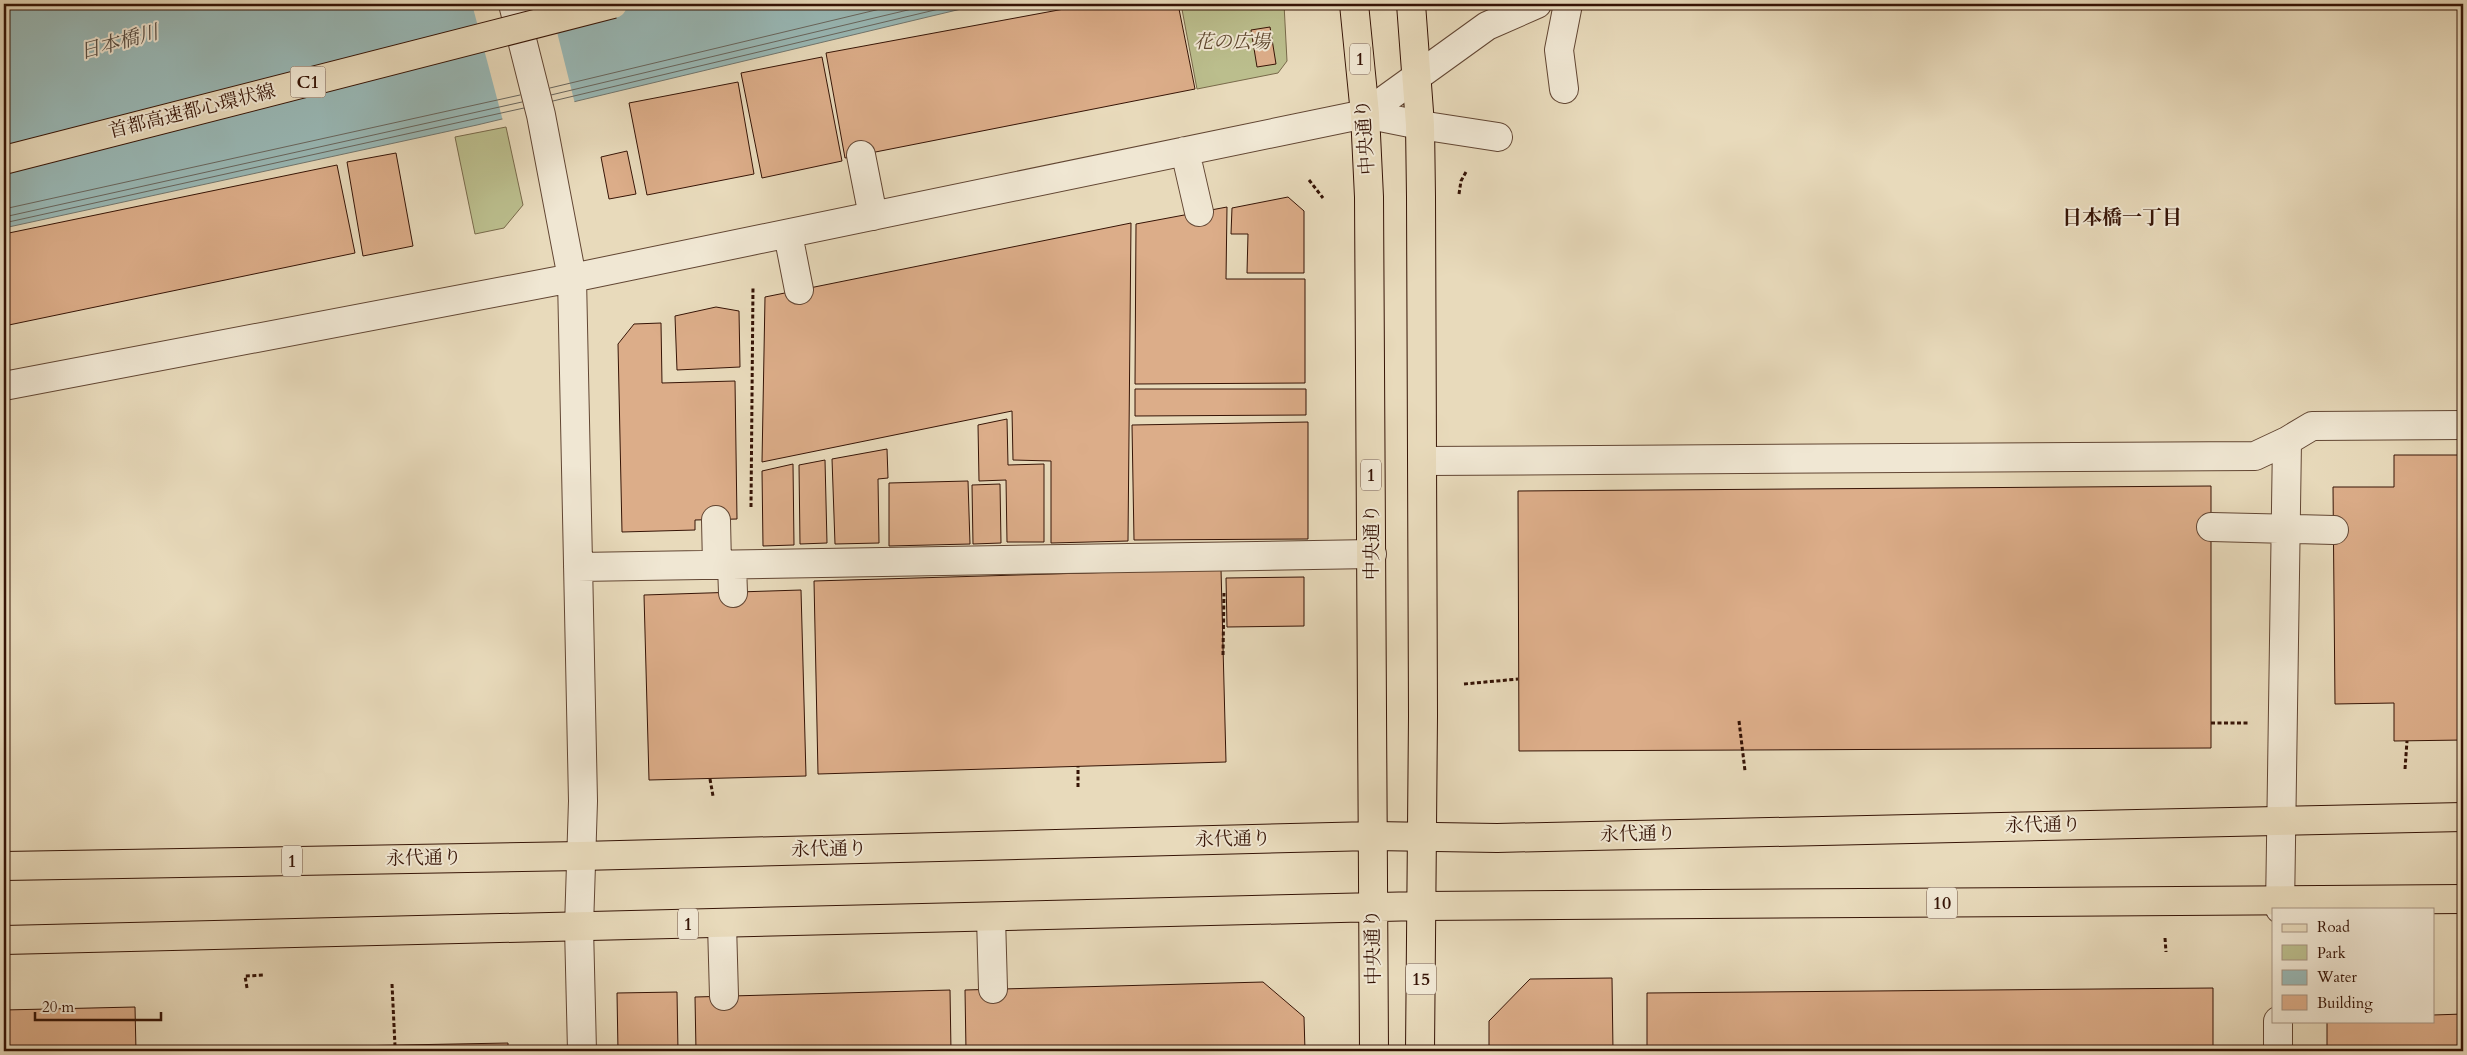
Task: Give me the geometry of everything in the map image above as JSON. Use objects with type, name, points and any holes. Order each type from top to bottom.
[{"type":"main road","name":"首都高速都心環状線","points":[[4,160],[612,4]]},
{"type":"main road","name":"中央通り","points":[[1354,4],[1365,114],[1369,197],[1374,1051]]},
{"type":"main road","points":[[1411,4],[1420,126],[1423,461],[1421,906]]},
{"type":"main road","name":"永代通り","points":[[4,866],[581,856],[1373,836],[1422,838],[2282,819],[2463,817]]},
{"type":"main road","name":"10","points":[[1421,906],[2281,904],[2463,899]]},
{"type":"main road","name":"1","points":[[4,940],[1373,909],[1421,906]]},
{"type":"main road","name":"15","points":[[1420,1051],[1421,906]]},
{"type":"street","points":[[513,4],[541,115],[572,278],[583,800],[579,927],[582,1051]]},
{"type":"street","points":[[4,386],[572,278],[1365,114],[1487,26],[1537,4]]},
{"type":"street","points":[[1564,89],[1559,50],[1568,4]]},
{"type":"street","points":[[1365,114],[1420,126],[1498,137]]},
{"type":"street","points":[[1186,151],[1198,212]]},
{"type":"street","points":[[861,155],[873,216]]},
{"type":"street","points":[[788,234],[799,290]]},
{"type":"street","points":[[1423,461],[2255,456],[2312,426],[2463,425]]},
{"type":"street","points":[[2281,904],[2286,441]]},
{"type":"street","points":[[716,520],[733,565],[733,593]]},
{"type":"street","points":[[2211,527],[2334,530]]},
{"type":"street","points":[[578,567],[733,565],[888,571],[1106,550],[1224,556],[1372,554]]},
{"type":"street","points":[[991,918],[993,989]]},
{"type":"street","points":[[722,924],[724,996]]},
{"type":"street","points":[[2278,1022],[2278,1051]]},
{"type":"path","points":[[1459,196],[1461,182],[1468,168]]},
{"type":"path","points":[[1309,180],[1323,198]]},
{"type":"path","points":[[733,565],[753,288]]},
{"type":"path","points":[[1223,655],[1224,556]]},
{"type":"path","points":[[1464,684],[1518,678]]},
{"type":"path","points":[[1739,721],[1745,771]]},
{"type":"path","points":[[2211,723],[2252,723]]},
{"type":"path","points":[[2405,769],[2407,741]]},
{"type":"path","points":[[1078,766],[1078,787]]},
{"type":"path","points":[[710,779],[713,796]]},
{"type":"path","points":[[2156,938],[2166,938],[2166,952]]},
{"type":"path","points":[[247,988],[245,976],[265,975]]},
{"type":"path","points":[[392,984],[395,1046]]},
{"type":"green space","name":"花の広場","points":[[1181,4],[1284,4],[1287,61],[1278,73],[1197,89]]},
{"type":"green space","points":[[506,127],[523,205],[504,228],[475,234],[455,137]]},
{"type":"water","name":"日本橋川","points":[[4,4],[982,4],[477,125],[4,228]]},
{"type":"pier","points":[[472,4],[550,4],[575,104],[503,121]]},
{"type":"building","points":[[1091,4],[1178,4],[1195,89],[845,158],[826,53]]},
{"type":"building","points":[[1270,27],[1276,64],[1257,67],[1251,30]]},
{"type":"building","points":[[822,57],[842,161],[762,178],[741,73]]},
{"type":"building","points":[[738,82],[754,174],[647,195],[629,103]]},
{"type":"building","points":[[627,151],[636,194],[609,199],[601,157]]},
{"type":"building","points":[[396,153],[413,246],[363,256],[347,162]]},
{"type":"building","points":[[337,165],[355,253],[4,326],[4,234]]},
{"type":"building","points":[[1288,197],[1304,211],[1304,273],[1247,273],[1248,234],[1231,234],[1232,208]]},
{"type":"building","points":[[1227,207],[1226,279],[1305,279],[1305,383],[1135,384],[1136,224]]},
{"type":"building","points":[[1131,223],[1128,541],[1051,543],[1051,461],[1013,460],[1012,411],[762,462],[765,297]]},
{"type":"building","points":[[716,307],[739,311],[740,367],[677,370],[675,316]]},
{"type":"building","points":[[661,323],[662,383],[735,381],[737,519],[695,520],[695,530],[622,532],[618,344],[634,324]]},
{"type":"building","points":[[1135,389],[1306,389],[1306,415],[1135,416]]},
{"type":"building","points":[[1007,419],[1008,465],[1044,464],[1044,542],[1007,542],[1006,480],[979,481],[978,425]]},
{"type":"building","points":[[1308,422],[1308,539],[1134,540],[1132,425]]},
{"type":"building","points":[[887,449],[888,478],[878,479],[879,543],[835,544],[832,459]]},
{"type":"building","points":[[2394,455],[2463,455],[2463,740],[2394,741],[2394,703],[2335,704],[2333,487],[2394,487]]},
{"type":"building","points":[[825,460],[827,543],[800,544],[799,465]]},
{"type":"building","points":[[793,464],[794,545],[763,546],[762,471]]},
{"type":"building","points":[[968,481],[970,544],[889,546],[889,483]]},
{"type":"building","points":[[1000,484],[1001,543],[973,544],[972,485]]},
{"type":"building","points":[[2211,486],[2211,748],[1519,751],[1518,491]]},
{"type":"building","points":[[1221,569],[1226,762],[818,774],[814,581]]},
{"type":"building","points":[[1304,577],[1304,626],[1227,627],[1226,578]]},
{"type":"building","points":[[801,590],[806,776],[649,780],[644,595]]},
{"type":"building","points":[[1612,978],[1613,1051],[1489,1051],[1489,1021],[1530,979]]},
{"type":"building","points":[[1263,982],[1304,1017],[1305,1051],[966,1051],[965,990]]},
{"type":"building","points":[[2213,988],[2213,1051],[1647,1051],[1647,993]]},
{"type":"building","points":[[950,990],[951,1051],[696,1051],[695,997]]},
{"type":"building","points":[[677,992],[678,1051],[618,1051],[617,993]]},
{"type":"building","points":[[135,1007],[136,1051],[4,1051],[4,1010]]},
{"type":"building","points":[[2463,1014],[2463,1051],[2327,1051],[2327,1022],[2434,1022],[2434,1015]]},
{"type":"building","points":[[508,1043],[508,1051],[191,1051],[191,1049]]},
{"type":"district","name":"日本橋一丁目","points":[[2122,217]]}]
